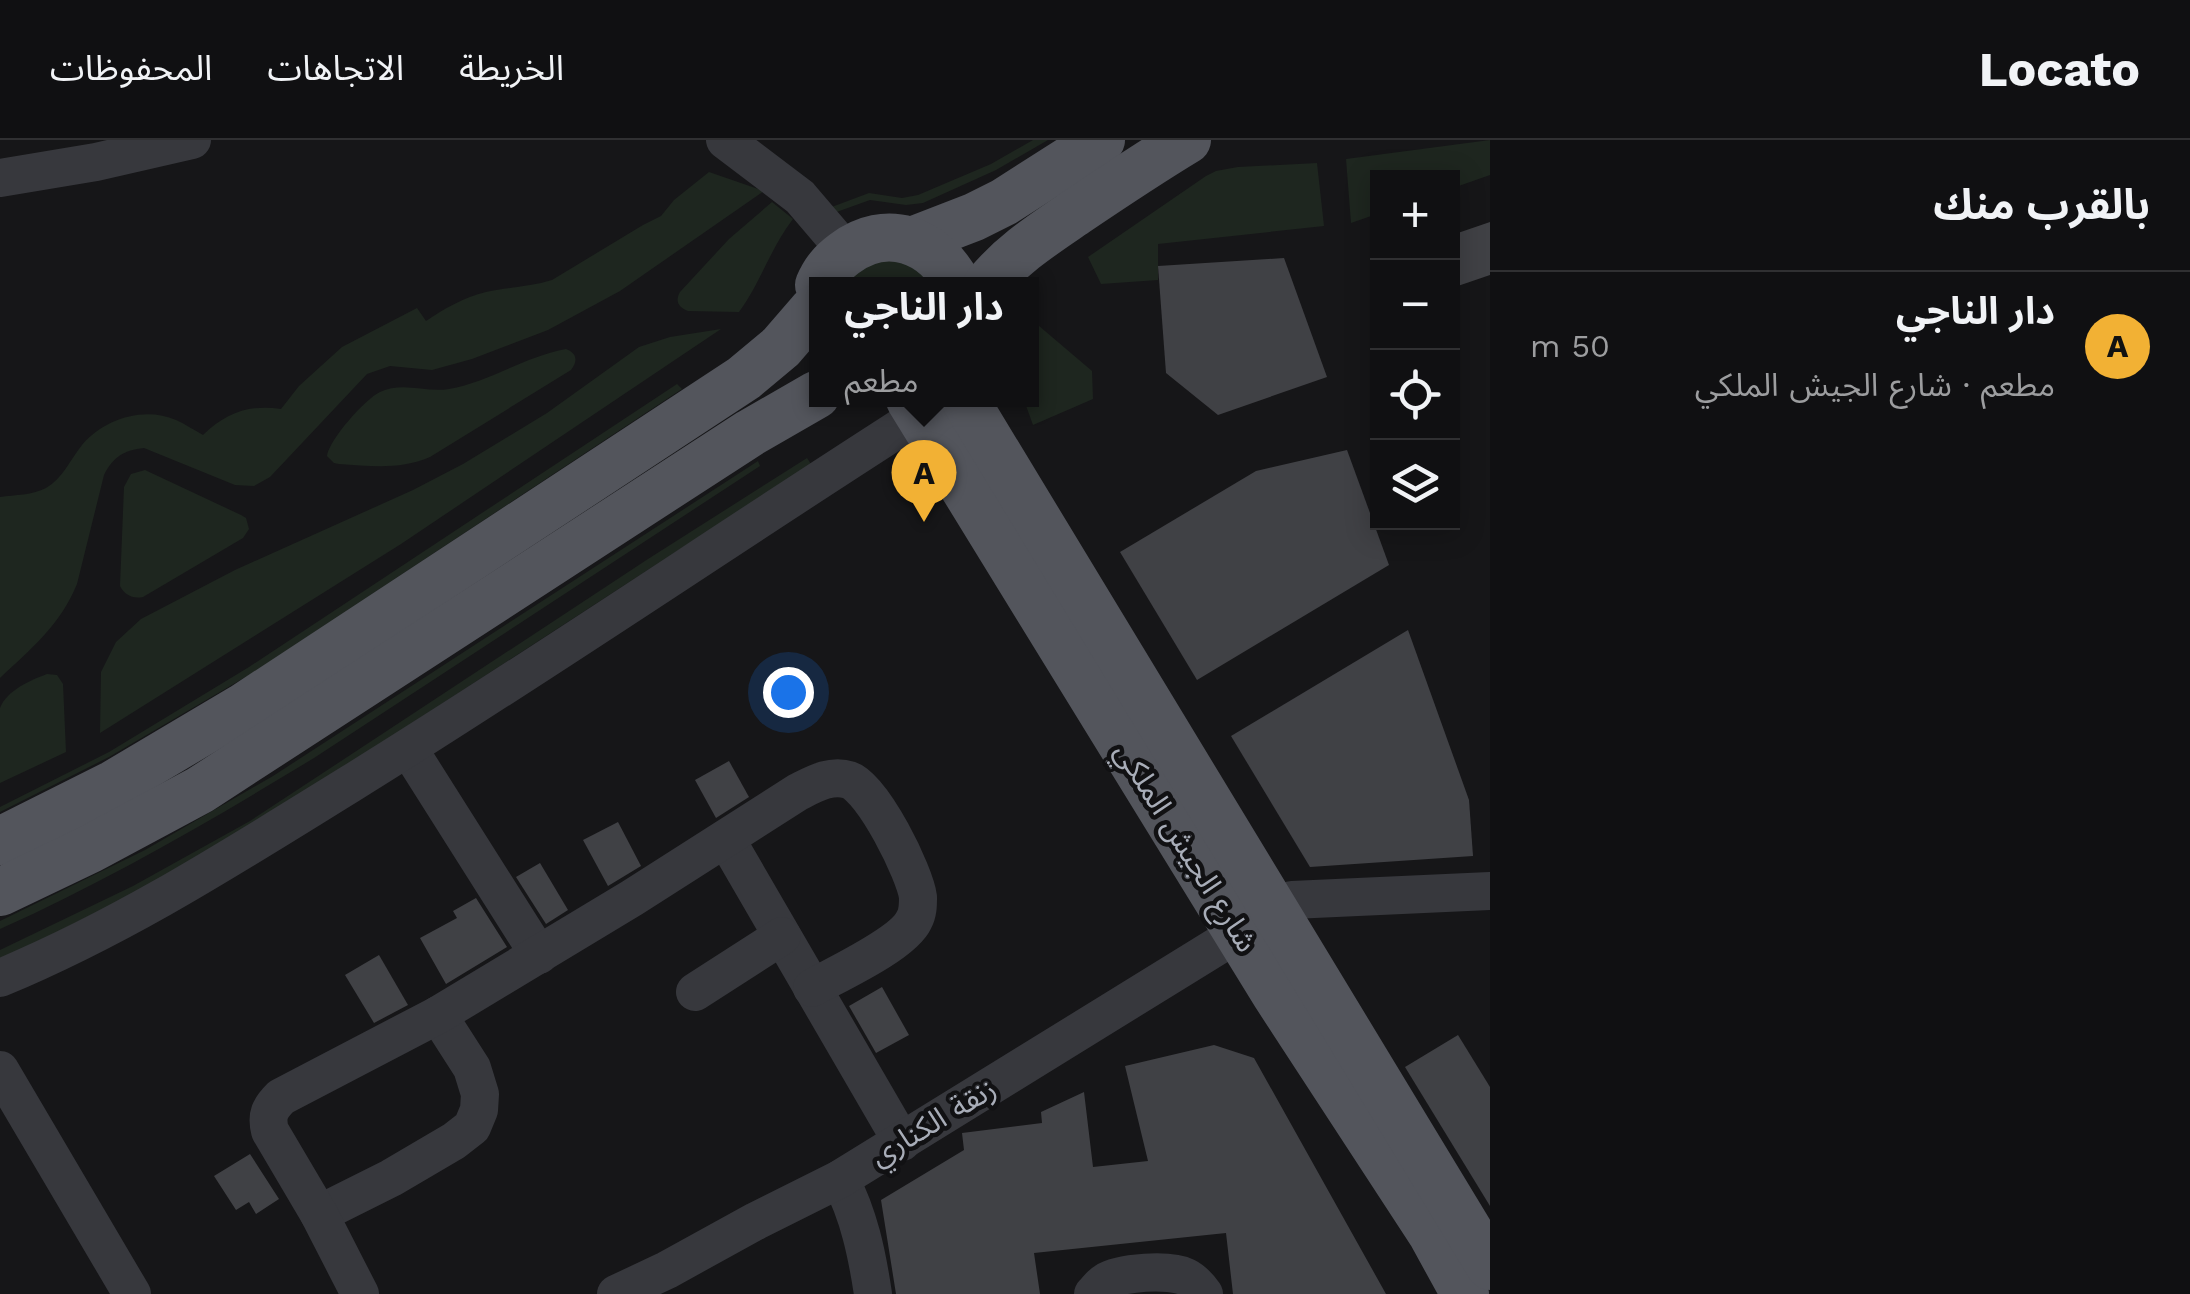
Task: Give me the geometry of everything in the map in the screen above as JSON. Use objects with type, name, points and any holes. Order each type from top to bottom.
[{"type":"main road","points":[[912,241],[1004,202],[1101,140]]},
{"type":"main road","points":[[994,277],[1034,241],[1187,140]]},
{"type":"main road","points":[[834,277],[858,244],[894,237],[912,241],[940,258],[954,277]]},
{"type":"main road","points":[[0,841],[114,784],[242,708],[744,378],[781,347],[809,311]]},
{"type":"main road","points":[[0,892],[90,850],[200,790],[750,433],[809,399]]},
{"type":"main road","name":"شارع الجيش الملكي","points":[[915,407],[1490,1266]]},
{"type":"main road","name":"شارع الجيش الملكي","points":[[969,407],[1258,922],[1276,995],[1432,1234],[1464,1294]]},
{"type":"street","points":[[0,178],[192,140]]},
{"type":"street","points":[[725,140],[800,198],[818,277]]},
{"type":"street","points":[[0,978],[97,934],[172,894],[408,748],[691,562],[915,407]]},
{"type":"street","points":[[408,748],[539,955]]},
{"type":"street","points":[[360,1294],[270,1130],[267,1119],[281,1097],[438,1016],[798,792],[837,778],[853,781],[868,794],[890,830],[918,894],[918,910],[913,924],[894,940],[812,988]]},
{"type":"street","points":[[726,838],[902,1142]]},
{"type":"street","name":"زنقة الكناري","points":[[616,1294],[902,1142],[1292,900],[1490,891]]},
{"type":"street","points":[[695,992],[782,936]]},
{"type":"street","points":[[319,1214],[391,1178],[472,1127],[480,1094],[472,1068],[438,1016]]},
{"type":"street","points":[[0,1070],[132,1294]]},
{"type":"street","points":[[840,1178],[854,1206],[873,1294]]},
{"type":"street","points":[[1093,1294],[1104,1282],[1116,1277],[1169,1272],[1184,1276],[1204,1294]]},
{"type":"shaded area","points":[[1033,140],[1048,140],[996,170],[923,203],[870,200],[831,214],[829,208],[869,193],[902,198],[918,195],[991,164]]},
{"type":"shaded area","points":[[1490,140],[1490,175],[1460,186],[1460,170],[1370,170],[1370,216],[1351,223],[1346,159]]},
{"type":"shaded area","points":[[1317,163],[1324,226],[1158,244],[1158,280],[1101,284],[1088,257],[1206,176],[1238,167]]},
{"type":"shaded area","points":[[709,172],[764,191],[620,291],[548,330],[432,370],[390,366],[367,374],[270,477],[254,486],[235,485],[144,448],[120,456],[104,475],[77,584],[63,611],[0,678],[0,497],[46,488],[91,436],[125,418],[164,416],[203,435],[239,412],[281,409],[299,386],[342,347],[417,308],[426,321],[478,294],[552,280],[661,216],[674,200]]},
{"type":"shaded area","points":[[772,202],[793,219],[739,312],[682,308],[678,301],[680,292],[729,239]]},
{"type":"shaded area","points":[[882,259],[915,266],[925,277],[849,277]]},
{"type":"shaded area","points":[[1039,326],[1092,371],[1093,399],[1033,425],[1027,407],[1039,407]]},
{"type":"shaded area","points":[[721,329],[401,544],[100,733],[101,672],[116,642],[141,619],[235,570],[463,464],[547,413],[639,347],[670,337]]},
{"type":"shaded area","points":[[566,349],[575,358],[571,370],[430,457],[408,464],[374,466],[334,463],[327,456],[349,421],[380,392],[397,387],[449,389]]},
{"type":"shaded area","points":[[677,384],[682,389],[254,672],[109,757],[0,812],[0,807],[109,752],[249,667]]},
{"type":"shaded area","points":[[807,458],[811,464],[204,858],[0,961],[0,950],[133,886],[250,821]]},
{"type":"shaded area","points":[[758,461],[760,466],[314,758],[160,848],[0,929],[0,921],[145,850],[273,776]]},
{"type":"shaded area","points":[[145,470],[241,515],[249,529],[243,538],[143,597],[135,597],[120,586],[124,487],[131,474]]},
{"type":"shaded area","points":[[47,674],[57,675],[63,684],[66,752],[0,783],[0,708],[14,691]]},
{"type":"building","points":[[1490,222],[1490,275],[1460,285],[1460,260],[1460,232]]},
{"type":"building","points":[[1284,258],[1327,377],[1218,415],[1166,373],[1158,266]]},
{"type":"building","points":[[1347,450],[1370,513],[1370,530],[1376,530],[1389,565],[1197,680],[1120,552],[1256,471]]},
{"type":"building","points":[[1408,630],[1469,800],[1473,856],[1310,867],[1231,736]]},
{"type":"building","points":[[729,761],[749,797],[716,818],[695,780]]},
{"type":"building","points":[[618,822],[641,866],[608,886],[583,840]]},
{"type":"building","points":[[540,863],[568,910],[546,924],[516,877]]},
{"type":"building","points":[[476,898],[507,947],[446,984],[420,938],[457,918],[453,911]]},
{"type":"building","points":[[379,955],[408,1005],[374,1023],[345,975]]},
{"type":"building","points":[[882,987],[909,1035],[876,1053],[849,1006]]},
{"type":"building","points":[[1458,1035],[1490,1087],[1490,1206],[1405,1067]]},
{"type":"building","points":[[1214,1045],[1254,1058],[1386,1294],[1233,1294],[1226,1233],[1034,1253],[1040,1294],[896,1294],[881,1200],[964,1150],[962,1133],[1042,1123],[1041,1112],[1084,1092],[1093,1167],[1148,1161],[1125,1066]]},
{"type":"building","points":[[250,1154],[279,1199],[256,1214],[249,1202],[236,1210],[214,1176]]},
{"type":"place","name":"دار الناجي","points":[[924,522]]}]
